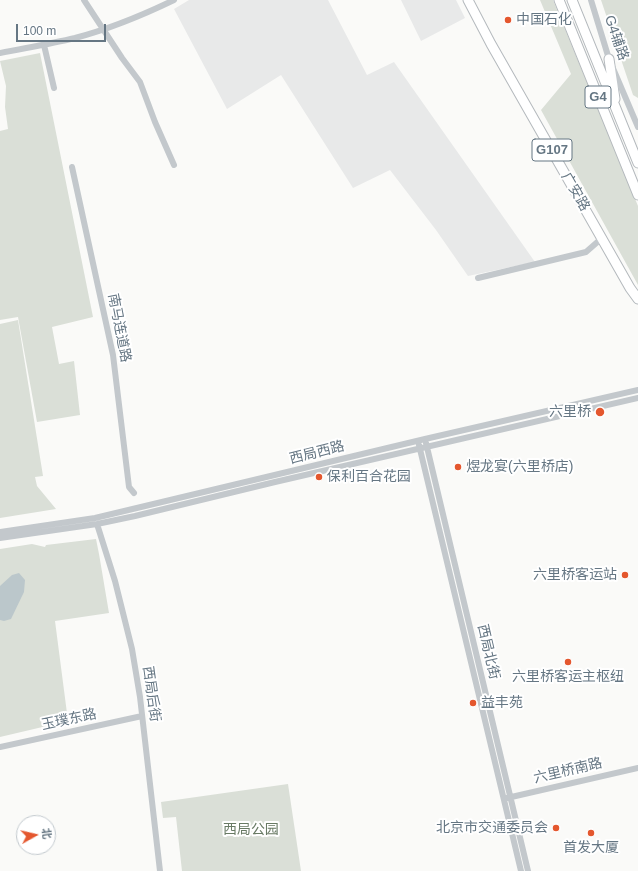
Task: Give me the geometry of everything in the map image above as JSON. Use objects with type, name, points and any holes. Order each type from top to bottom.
[{"type":"highway","name":"广安路","points":[[468,0],[491,44],[630,288],[638,299]]},
{"type":"highway","name":"G4","points":[[559,0],[638,195]]},
{"type":"highway","name":"G4","points":[[572,0],[638,163]]},
{"type":"highway","points":[[609,59],[618,114]]},
{"type":"street","points":[[84,0],[122,58],[140,82],[155,122],[174,165]]},
{"type":"street","points":[[0,53],[44,45],[103,30],[174,0]]},
{"type":"street","name":"G4辅路","points":[[591,0],[609,59],[635,111],[638,127]]},
{"type":"street","points":[[44,45],[54,88]]},
{"type":"street","name":"南马连道路","points":[[72,167],[113,355],[129,487],[134,493]]},
{"type":"street","points":[[478,278],[586,252],[602,238]]},
{"type":"street","name":"西局西路","points":[[0,532],[95,518],[638,390]]},
{"type":"street","name":"西局西路","points":[[0,538],[97,524],[135,516],[427,446],[638,398]]},
{"type":"street","name":"西局北街","points":[[425,439],[507,798],[522,871]]},
{"type":"street","name":"西局北街","points":[[418,441],[507,798],[528,871]]},
{"type":"street","name":"西局后街","points":[[97,524],[115,581],[132,649],[142,716],[160,871]]},
{"type":"street","name":"玉璞东路","points":[[0,747],[142,716]]},
{"type":"street","name":"六里桥南路","points":[[507,798],[638,768]]},
{"type":"shaded area","points":[[189,0],[328,0],[367,75],[394,62],[535,262],[468,276],[436,230],[390,170],[353,188],[281,75],[227,109],[174,9]]},
{"type":"shaded area","points":[[401,0],[456,0],[465,18],[421,41]]},
{"type":"shaded area","points":[[19,573],[25,580],[24,592],[11,619],[4,621],[0,620],[0,586],[12,575]]},
{"type":"green space","points":[[540,0],[553,0],[638,206],[638,285],[541,110],[571,74]]},
{"type":"green space","points":[[601,0],[638,0],[638,98],[633,95]]},
{"type":"green space","points":[[40,53],[93,317],[52,327],[59,364],[74,361],[80,415],[37,422],[18,317],[0,320],[0,131],[8,129],[5,107],[6,86],[0,61]]},
{"type":"green space","points":[[18,320],[43,476],[35,477],[37,486],[56,509],[0,518],[0,324]]},
{"type":"green space","points":[[96,539],[109,613],[55,621],[68,721],[0,737],[0,549],[32,544],[45,547],[46,545]]},
{"type":"green space","name":"西局公园","points":[[288,784],[301,871],[182,871],[176,817],[163,818],[161,802]]},
{"type":"place","name":"中国石化","points":[[508,20]]},
{"type":"place","name":"六里桥","points":[[600,412]]},
{"type":"place","name":"煜龙宴(六里桥店)","points":[[458,467]]},
{"type":"place","name":"保利百合花园","points":[[319,477]]},
{"type":"place","name":"六里桥客运站","points":[[625,575]]},
{"type":"place","name":"六里桥客运主枢纽","points":[[568,662]]},
{"type":"place","name":"益丰苑","points":[[473,703]]},
{"type":"place","name":"北京市交通委员会","points":[[556,828]]},
{"type":"place","name":"首发大厦","points":[[591,833]]}]
